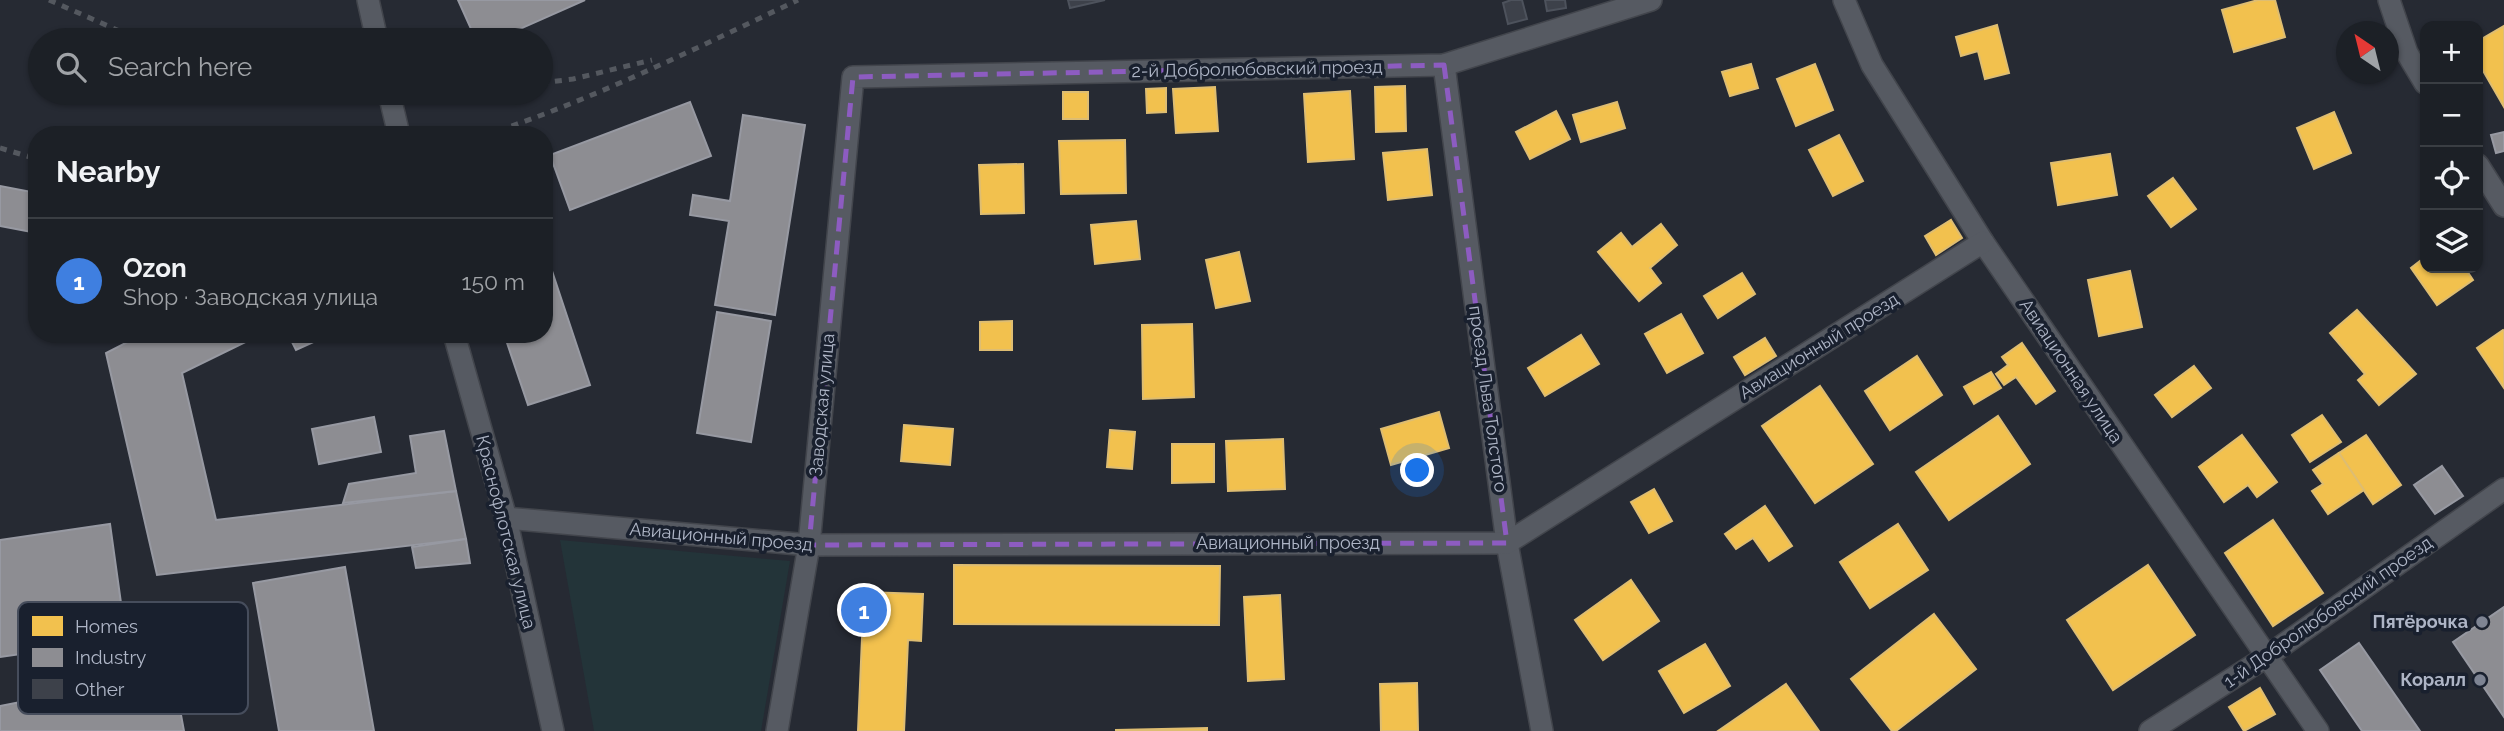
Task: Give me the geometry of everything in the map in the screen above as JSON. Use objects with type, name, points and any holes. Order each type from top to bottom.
[{"type":"street","points":[[368,0],[374,28]]},
{"type":"street","name":"2-й Добролюбовский проезд","points":[[853,76],[1444,65],[1651,0]]},
{"type":"street","name":"Авиационная улица","points":[[1844,0],[1872,65],[1983,242],[2318,731]]},
{"type":"street","points":[[2389,0],[2407,53],[2420,75]]},
{"type":"street","name":"проезд Льва Толстого","points":[[1444,65],[1507,543],[1542,731]]},
{"type":"street","name":"Заводская улица","points":[[777,731],[809,545],[853,76]]},
{"type":"street","points":[[392,105],[397,126]]},
{"type":"street","points":[[2483,173],[2504,206]]},
{"type":"street","name":"Авиационный проезд","points":[[506,518],[809,545],[1507,543],[1983,242]]},
{"type":"street","name":"Краснофлотская улица","points":[[457,343],[506,518],[553,731]]},
{"type":"street","name":"1-й Добролюбовский проезд","points":[[2150,731],[2266,657],[2504,489]]},
{"type":"highlighted area","points":[[1444,65],[1507,543],[809,545],[853,77]]},
{"type":"shaded area","points":[[560,540],[790,561],[761,731],[594,731]]},
{"type":"building: Homes","points":[[2258,0],[2275,0],[2285,37],[2234,52],[2222,10]]},
{"type":"building: Homes","points":[[1997,25],[2009,73],[1985,79],[1978,51],[1961,56],[1956,37]]},
{"type":"building: Homes","points":[[2504,26],[2504,107],[2483,71],[2483,38]]},
{"type":"building: Homes","points":[[1751,64],[1758,88],[1730,96],[1722,72]]},
{"type":"building: Homes","points":[[1815,64],[1833,110],[1796,126],[1777,79]]},
{"type":"building: Homes","points":[[1405,86],[1406,131],[1376,132],[1375,87]]},
{"type":"building: Homes","points":[[1215,87],[1218,131],[1176,133],[1173,89]]},
{"type":"building: Homes","points":[[1166,88],[1166,112],[1147,113],[1146,89]]},
{"type":"building: Homes","points":[[1350,91],[1354,159],[1308,162],[1304,94]]},
{"type":"building: Homes","points":[[1063,92],[1088,92],[1088,119],[1063,119]]},
{"type":"building: Homes","points":[[1617,102],[1625,128],[1581,142],[1573,115]]},
{"type":"building: Homes","points":[[1556,111],[1570,139],[1530,159],[1516,132]]},
{"type":"building: Homes","points":[[2334,112],[2351,153],[2314,169],[2297,128]]},
{"type":"building: Homes","points":[[1839,135],[1863,181],[1833,196],[1809,150]]},
{"type":"building: Homes","points":[[1125,140],[1126,193],[1061,194],[1059,141]]},
{"type":"building: Homes","points":[[1427,149],[1432,195],[1388,200],[1383,153]]},
{"type":"building: Homes","points":[[2110,154],[2117,195],[2058,205],[2051,163]]},
{"type":"building: Homes","points":[[1023,164],[1024,213],[981,214],[979,165]]},
{"type":"building: Homes","points":[[2173,178],[2196,209],[2171,227],[2148,196]]},
{"type":"building: Homes","points":[[1951,220],[1962,238],[1936,255],[1925,236]]},
{"type":"building: Homes","points":[[1136,221],[1140,259],[1095,264],[1091,225]]},
{"type":"building: Homes","points":[[1661,224],[1677,245],[1650,268],[1661,283],[1639,301],[1598,252],[1621,233],[1632,247]]},
{"type":"building: Homes","points":[[1239,252],[1250,301],[1216,308],[1206,260]]},
{"type":"building: Homes","points":[[2420,261],[2420,273],[2468,273],[2473,280],[2437,305],[2411,268]]},
{"type":"building: Homes","points":[[2130,271],[2142,327],[2099,336],[2088,280]]},
{"type":"building: Homes","points":[[1742,273],[1755,294],[1718,318],[1704,296]]},
{"type":"building: Homes","points":[[2357,310],[2416,374],[2379,405],[2358,380],[2365,374],[2330,333]]},
{"type":"building: Homes","points":[[1681,314],[1703,353],[1667,373],[1645,334]]},
{"type":"building: Homes","points":[[1012,321],[1012,350],[980,350],[980,322]]},
{"type":"building: Homes","points":[[1192,324],[1194,397],[1143,399],[1142,325]]},
{"type":"building: Homes","points":[[2504,331],[2504,388],[2477,348]]},
{"type":"building: Homes","points":[[1581,335],[1599,364],[1545,396],[1528,368]]},
{"type":"building: Homes","points":[[1765,338],[1776,356],[1745,375],[1734,357]]},
{"type":"building: Homes","points":[[2022,343],[2055,391],[2036,404],[2016,377],[2004,385],[1996,374],[2008,365],[2002,357]]},
{"type":"building: Homes","points":[[1917,356],[1942,395],[1890,430],[1865,391]]},
{"type":"building: Homes","points":[[2194,366],[2211,388],[2172,417],[2155,395]]},
{"type":"building: Homes","points":[[1991,372],[2001,388],[1974,404],[1964,387]]},
{"type":"building: Homes","points":[[1820,386],[1873,464],[1815,503],[1762,426]]},
{"type":"building: Homes","points":[[1439,412],[1449,448],[1391,465],[1381,429]]},
{"type":"building: Homes","points":[[2322,415],[2341,442],[2310,462],[2292,435]]},
{"type":"building: Homes","points":[[1998,416],[2030,464],[1949,520],[1916,472]]},
{"type":"building: Homes","points":[[904,425],[953,429],[950,465],[901,461]]},
{"type":"building: Homes","points":[[1110,430],[1135,432],[1132,469],[1107,467]]},
{"type":"building: Homes","points":[[2242,435],[2277,482],[2257,497],[2248,485],[2224,502],[2199,467]]},
{"type":"building: Homes","points":[[2366,435],[2401,485],[2373,504],[2339,453]]},
{"type":"building: Homes","points":[[1283,439],[1285,489],[1228,491],[1226,441]]},
{"type":"building: Homes","points":[[1172,444],[1214,444],[1214,482],[1172,483]]},
{"type":"building: Homes","points":[[2339,453],[2364,490],[2328,514],[2312,491],[2323,484],[2313,470]]},
{"type":"building: Homes","points":[[1654,489],[1672,521],[1649,533],[1631,502]]},
{"type":"building: Homes","points":[[1765,506],[1792,546],[1769,561],[1753,538],[1736,549],[1725,534]]},
{"type":"building: Homes","points":[[2273,520],[2323,593],[2273,626],[2225,553]]},
{"type":"building: Homes","points":[[1898,524],[1928,570],[1870,608],[1840,562]]},
{"type":"building: Homes","points":[[954,565],[1220,566],[1219,625],[954,624]]},
{"type":"building: Homes","points":[[2148,565],[2195,635],[2113,690],[2067,620]]},
{"type":"building: Homes","points":[[1631,580],[1659,621],[1603,660],[1575,620]]},
{"type":"building: Homes","points":[[864,592],[923,594],[921,641],[908,640],[904,731],[858,731]]},
{"type":"building: Homes","points":[[1280,595],[1284,679],[1248,681],[1244,597]]},
{"type":"building: Homes","points":[[1934,614],[1976,669],[1896,731],[1892,731],[1851,679]]},
{"type":"building: Homes","points":[[1705,644],[1730,686],[1684,713],[1659,671]]},
{"type":"building: Homes","points":[[1417,683],[1418,731],[1381,731],[1380,684]]},
{"type":"building: Homes","points":[[1786,684],[1819,731],[1718,731]]},
{"type":"building: Homes","points":[[2260,688],[2275,714],[2244,731],[2229,707]]},
{"type":"building: Homes","points":[[1207,728],[1207,731],[1116,731],[1116,730]]},
{"type":"building: Industry","points":[[458,0],[585,0],[522,28],[471,28]]},
{"type":"building: Industry","points":[[690,102],[711,156],[570,210],[553,163],[553,154]]},
{"type":"building: Industry","points":[[743,115],[805,125],[775,315],[715,305],[729,221],[690,215],[693,195],[730,201]]},
{"type":"building: Industry","points":[[2504,132],[2504,151],[2496,153],[2491,135]]},
{"type":"building: Industry","points":[[0,186],[28,191],[28,231],[0,226]]},
{"type":"building: Industry","points":[[553,274],[590,385],[528,405],[507,343],[553,343]]},
{"type":"building: Industry","points":[[717,312],[771,321],[751,442],[697,433]]},
{"type":"building: Industry","points":[[125,343],[244,343],[182,373],[216,520],[456,491],[466,539],[157,575],[106,353]]},
{"type":"building: Industry","points":[[292,343],[311,343],[296,350]]},
{"type":"building: Industry","points":[[374,417],[381,452],[319,464],[312,429]]},
{"type":"building: Industry","points":[[444,431],[456,491],[343,503],[349,484],[416,473],[410,436]]},
{"type":"building: Industry","points":[[2442,466],[2463,496],[2435,514],[2414,485]]},
{"type":"building: Industry","points":[[110,524],[121,602],[18,602],[18,654],[0,657],[0,540]]},
{"type":"building: Industry","points":[[466,539],[470,563],[416,568],[412,547]]},
{"type":"building: Industry","points":[[345,567],[374,731],[279,731],[253,583]]},
{"type":"building: Industry","points":[[2504,607],[2504,717],[2453,642]]},
{"type":"building: Industry","points":[[2359,643],[2420,731],[2362,731],[2320,670]]},
{"type":"building: Industry","points":[[18,702],[18,714],[181,714],[184,731],[0,731],[0,706]]},
{"type":"building: Other","points":[[1068,0],[1105,0],[1070,8]]},
{"type":"building: Other","points":[[1522,0],[1527,19],[1508,24],[1503,3]]},
{"type":"building: Other","points":[[1545,0],[1565,0],[1566,8],[1547,11]]},
{"type":"railway","points":[[49,0],[113,28]]},
{"type":"railway","points":[[511,126],[605,90],[798,0]]},
{"type":"railway","points":[[553,82],[652,60]]},
{"type":"railway","points":[[0,148],[28,156]]},
{"type":"place","name":"Ozon","points":[[864,610]]},
{"type":"place","name":"Пятёрочка","points":[[2482,622]]},
{"type":"place","name":"Коралл","points":[[2480,680]]}]
